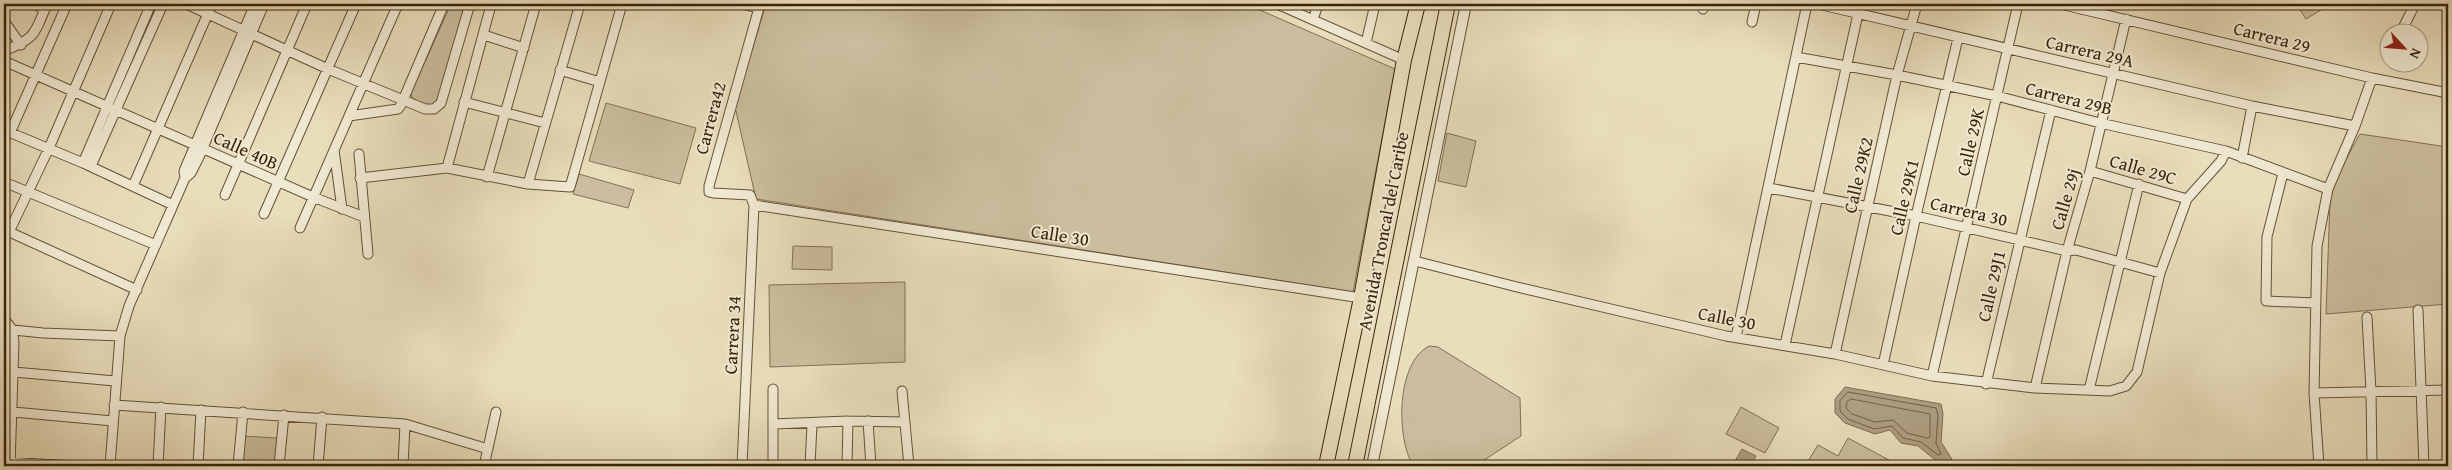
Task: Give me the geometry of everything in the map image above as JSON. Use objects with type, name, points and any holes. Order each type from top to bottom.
[{"type":"highway","name":"Avenida Troncal del Caribe","points":[[1326,466],[1360,298],[1404,60],[1418,4]]},
{"type":"highway","name":"Avenida Troncal del Caribe","points":[[1354,466],[1448,4]]},
{"type":"street","points":[[4,51],[22,45],[36,30],[46,7],[34,4]]},
{"type":"street","points":[[67,4],[37,74],[7,131],[87,164],[173,204]]},
{"type":"street","points":[[111,4],[49,148],[6,231],[137,290]]},
{"type":"street","points":[[87,164],[151,4]]},
{"type":"street","points":[[111,107],[163,4]]},
{"type":"street","points":[[186,4],[328,69],[425,109],[434,109],[440,103],[470,4]]},
{"type":"street","points":[[133,186],[212,4]]},
{"type":"street","points":[[248,31],[255,4]]},
{"type":"street","points":[[110,466],[115,381],[120,336],[129,306],[185,178],[184,171],[199,146],[248,31],[264,4]]},
{"type":"street","points":[[225,195],[307,4]]},
{"type":"street","points":[[264,214],[356,4]]},
{"type":"street","points":[[300,228],[398,4]]},
{"type":"street","points":[[349,116],[398,109],[404,100],[444,4]]},
{"type":"street","points":[[487,177],[536,4]]},
{"type":"street","points":[[528,184],[580,4]]},
{"type":"street","points":[[360,178],[447,168],[528,184],[570,187],[622,4]]},
{"type":"street","points":[[742,4],[759,6]]},
{"type":"street","points":[[1277,4],[1404,60]]},
{"type":"street","points":[[1313,20],[1318,4]]},
{"type":"street","points":[[1366,43],[1374,4]]},
{"type":"street","points":[[1372,466],[1466,4]]},
{"type":"street","points":[[1752,22],[1756,4]]},
{"type":"street","points":[[1736,338],[1807,4]]},
{"type":"street","name":"Carrera 29A","points":[[1818,4],[2252,106],[2355,126]]},
{"type":"street","name":"Calle 29K2","points":[[1835,354],[1897,75],[1917,4]]},
{"type":"street","name":"Calle 29K","points":[[1932,376],[2018,4]]},
{"type":"street","name":"Carrera 29","points":[[2060,4],[2372,78],[2448,94]]},
{"type":"street","points":[[2406,22],[2415,4]]},
{"type":"street","points":[[447,168],[491,5]]},
{"type":"street","name":"Carrera42","points":[[754,205],[750,195],[713,193],[709,192],[709,186],[759,6]]},
{"type":"street","points":[[1785,345],[1858,14]]},
{"type":"street","name":"Calle 29j","points":[[2036,388],[2067,250],[2090,171],[2126,19]]},
{"type":"street","points":[[4,21],[22,45]]},
{"type":"street","points":[[484,35],[524,48]]},
{"type":"street","name":"Calle 29K1","points":[[1883,365],[1958,38]]},
{"type":"street","name":"Carrera 29B","points":[[1796,57],[1897,75],[1946,87],[1997,96],[2100,123],[2226,151],[2328,189]]},
{"type":"street","name":"Calle 40B","points":[[4,61],[313,197],[364,217]]},
{"type":"street","points":[[560,70],[600,82]]},
{"type":"street","points":[[2318,466],[2314,393],[2317,246],[2328,189],[2355,126],[2372,78]]},
{"type":"street","points":[[464,102],[545,123]]},
{"type":"street","points":[[2242,158],[2252,106]]},
{"type":"street","name":"Calle 29J1","points":[[1986,384],[2051,110]]},
{"type":"street","points":[[334,150],[342,209]]},
{"type":"street","points":[[2187,199],[2221,161],[2226,151]]},
{"type":"street","points":[[360,154],[360,178],[368,254]]},
{"type":"street","name":"Calle 29C","points":[[2090,171],[2187,199]]},
{"type":"street","points":[[2283,173],[2267,238],[2266,300],[2316,303]]},
{"type":"street","points":[[4,182],[156,245]]},
{"type":"street","points":[[2089,390],[2138,184]]},
{"type":"street","name":"Carrera 30","points":[[1769,188],[1916,216],[2067,250],[2076,250],[2160,273]]},
{"type":"street","name":"Calle 30","points":[[1415,261],[1736,338],[1835,354],[1932,376],[1986,384],[2036,388],[2119,390],[2126,386],[2137,372],[2160,273],[2187,199]]},
{"type":"street","name":"Calle 30","points":[[754,205],[1360,298]]},
{"type":"street","name":"Carrera 34","points":[[742,466],[754,205]]},
{"type":"street","points":[[2418,310],[2424,466]]},
{"type":"street","points":[[2367,317],[2371,391],[2372,466]]},
{"type":"street","points":[[4,319],[8,329],[14,372],[13,412],[8,463],[75,466]]},
{"type":"street","points":[[8,329],[43,334],[120,336]]},
{"type":"street","points":[[14,372],[115,381]]},
{"type":"street","points":[[773,389],[773,466]]},
{"type":"street","points":[[2314,393],[2448,390]]},
{"type":"street","points":[[902,391],[908,466]]},
{"type":"street","points":[[114,405],[322,417],[405,424],[488,449]]},
{"type":"street","points":[[158,466],[161,408]]},
{"type":"street","points":[[198,466],[201,410]]},
{"type":"street","points":[[13,412],[113,421]]},
{"type":"street","points":[[238,466],[242,412]]},
{"type":"street","points":[[484,466],[496,412]]},
{"type":"street","points":[[279,466],[284,415]]},
{"type":"street","points":[[318,466],[322,417]]},
{"type":"street","points":[[773,424],[812,424],[848,421],[905,422]]},
{"type":"street","points":[[847,466],[848,421]]},
{"type":"street","points":[[868,421],[871,466]]},
{"type":"street","points":[[403,466],[405,424]]},
{"type":"street","points":[[810,466],[812,424]]},
{"type":"shaded area","points":[[451,4],[466,4],[436,103],[428,106],[412,98],[411,93]]},
{"type":"shaded area","points":[[766,4],[1246,4],[1395,69],[1353,292],[756,199],[735,107]]},
{"type":"shaded area","points":[[2296,4],[2331,4],[2306,19]]},
{"type":"shaded area","points":[[606,103],[696,128],[680,184],[589,161]]},
{"type":"shaded area","points":[[1447,133],[1476,141],[1466,187],[1438,181]]},
{"type":"shaded area","points":[[2360,134],[2448,147],[2448,304],[2326,314],[2330,200],[2333,183]]},
{"type":"shaded area","points":[[579,174],[634,190],[628,208],[573,194]]},
{"type":"shaded area","points":[[793,246],[832,247],[832,270],[792,269]]},
{"type":"shaded area","points":[[905,282],[905,362],[770,367],[769,285]]},
{"type":"shaded area","points":[[1429,346],[1438,347],[1520,398],[1521,436],[1475,466],[1413,466],[1407,453],[1404,437],[1402,402],[1410,368],[1418,355]]},
{"type":"shaded area","points":[[1741,407],[1779,428],[1765,453],[1726,434]]},
{"type":"shaded area","points":[[242,436],[278,438],[277,464],[241,462]]},
{"type":"shaded area","points":[[1848,438],[1900,466],[1805,466],[1818,445],[1838,456]]},
{"type":"water","points":[[1845,387],[1941,404],[1943,414],[1941,442],[1955,464],[1954,466],[1943,466],[1918,446],[1901,443],[1890,430],[1875,434],[1845,423],[1835,413],[1835,399]]},
{"type":"water","points":[[1742,449],[1756,456],[1750,466],[1732,466]]}]
